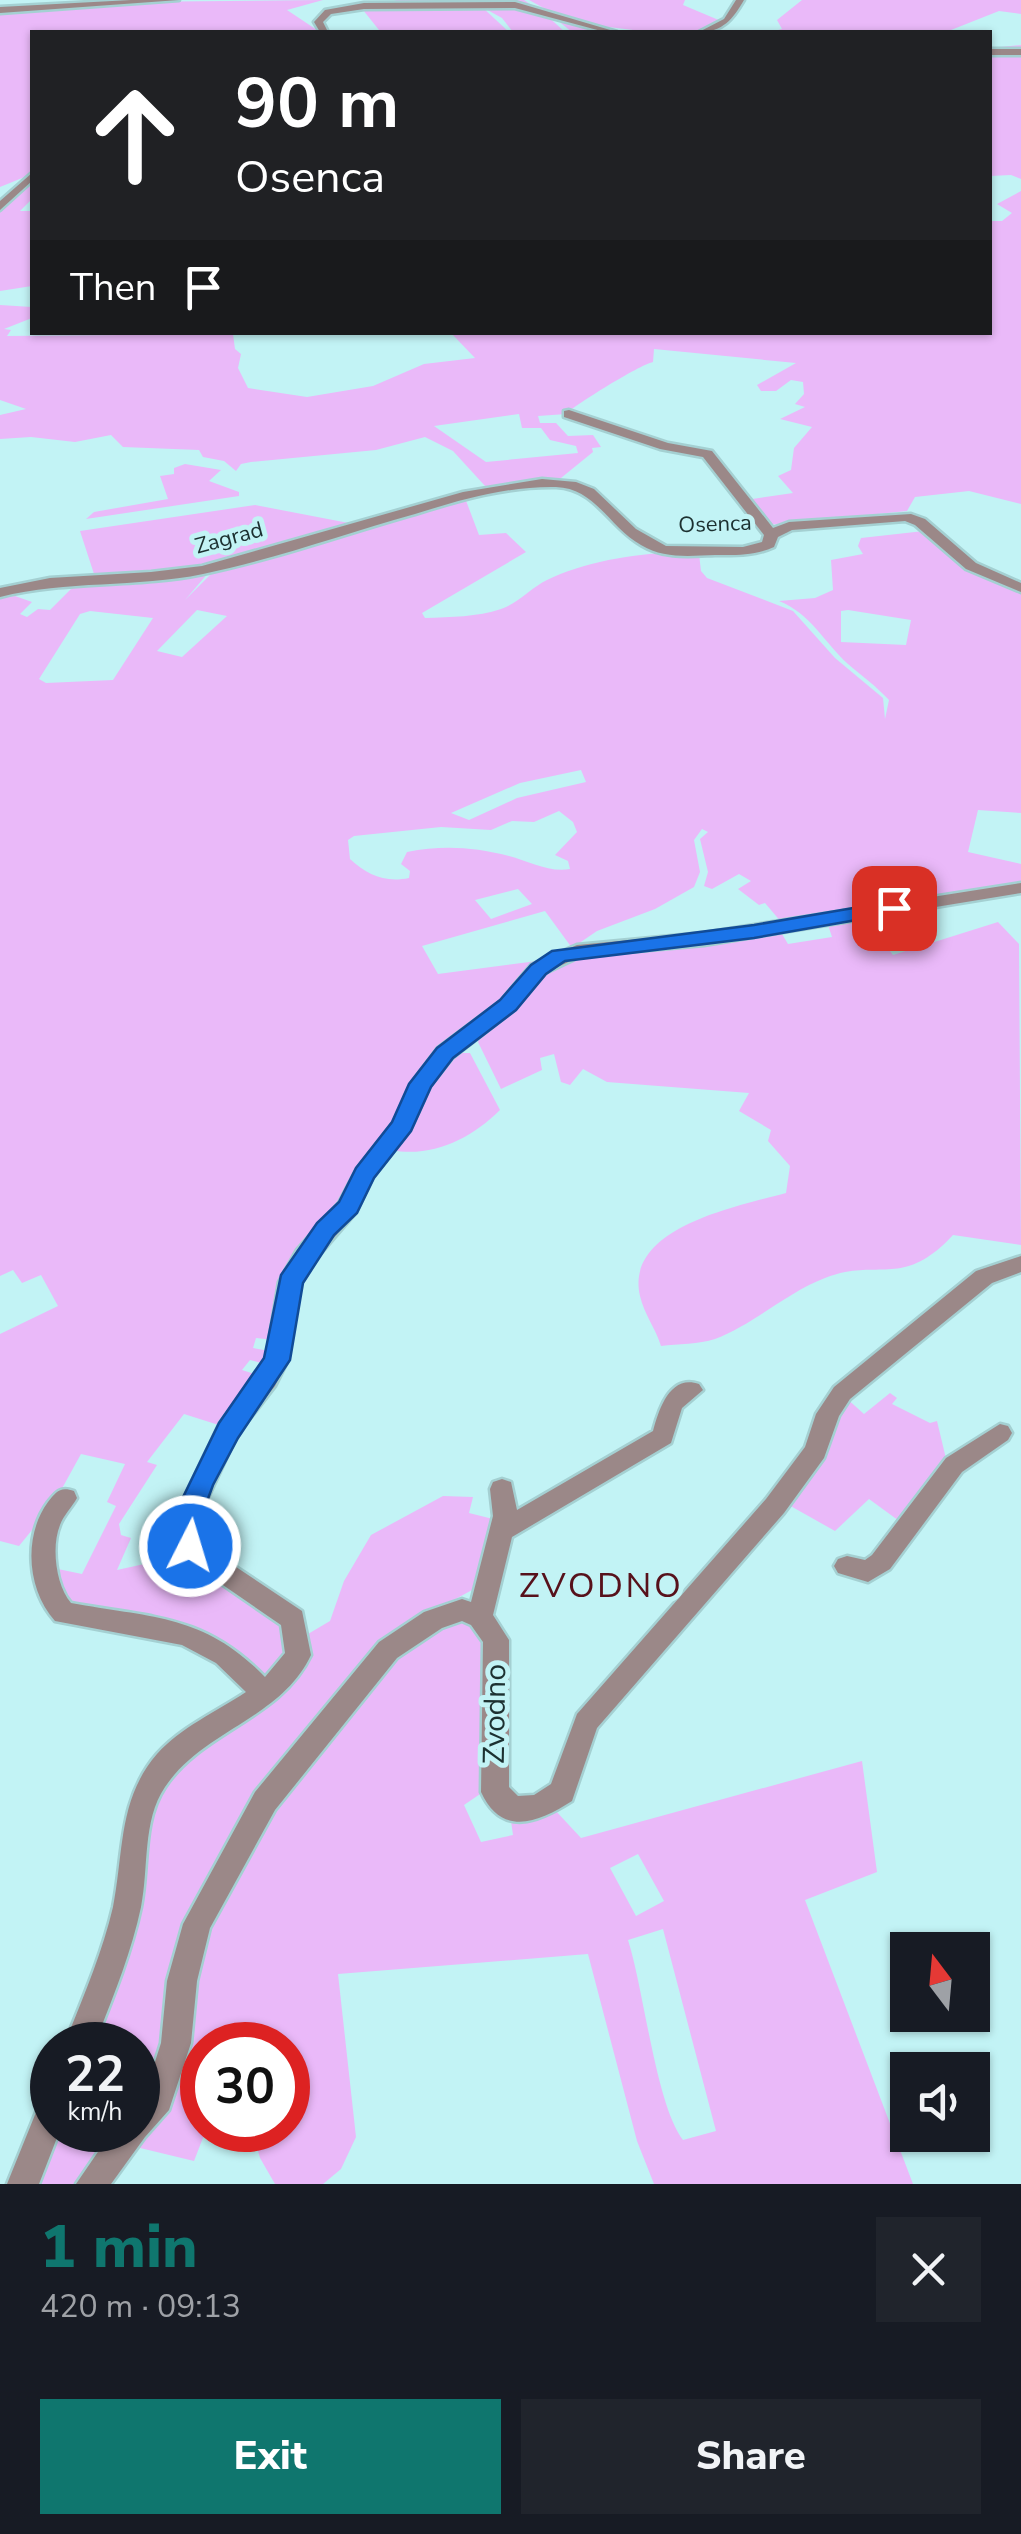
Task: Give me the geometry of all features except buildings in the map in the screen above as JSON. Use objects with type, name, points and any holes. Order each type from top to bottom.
[{"type":"street","points":[[1,11],[174,0]]},
{"type":"street","points":[[526,0],[536,9]]},
{"type":"street","points":[[708,30],[727,22],[740,0]]},
{"type":"street","points":[[323,30],[318,22],[323,15],[364,6],[424,2],[536,9],[606,30]]},
{"type":"street","points":[[992,52],[1021,52]]},
{"type":"street","points":[[0,207],[30,178]]},
{"type":"street","points":[[569,414],[665,446],[707,454],[772,534]]},
{"type":"street","name":"Osenca","points":[[464,495],[529,483],[574,484],[599,495],[614,519],[646,543],[676,552],[762,548],[769,544],[772,534],[789,526],[906,516],[920,522],[970,566],[1021,588]]},
{"type":"street","name":"Zagrad","points":[[0,593],[48,580],[154,579],[203,570],[464,495]]},
{"type":"street","points":[[88,2022],[110,1968],[128,1903],[134,1831],[153,1779],[193,1735],[264,1694],[292,1668],[298,1655],[293,1619],[200,1556],[190,1546],[184,1526],[228,1430],[277,1360],[290,1282],[305,1256],[348,1207],[364,1174],[402,1125],[421,1084],[445,1053],[508,1005],[538,969],[560,956],[754,932],[1021,888]]},
{"type":"street","name":"Zvodno","points":[[480,1617],[496,1640],[495,1792],[512,1810],[538,1807],[562,1792],[586,1722],[775,1506],[816,1451],[828,1414],[842,1393],[984,1277],[1021,1264]]},
{"type":"street","points":[[502,1531],[653,1443],[662,1436],[672,1402],[691,1390]]},
{"type":"street","points":[[847,1566],[868,1571],[881,1562],[954,1465],[1000,1432]]},
{"type":"street","points":[[160,2093],[176,2043],[182,1981],[197,1924],[266,1801],[388,1650],[433,1620],[462,1610],[480,1617],[502,1531],[506,1501],[502,1489]]},
{"type":"street","points":[[65,1498],[47,1524],[48,1580],[56,1606],[64,1613],[138,1622],[184,1635],[224,1655],[264,1694]]},
{"type":"street","points":[[24,2184],[36,2152]]},
{"type":"street","points":[[92,2184],[116,2152]]},
{"type":"shaded area","points":[[323,0],[287,10],[317,30],[30,30],[30,175],[0,187],[0,13],[122,2]]},
{"type":"shaded area","points":[[394,0],[524,0],[530,4],[514,4],[544,13],[563,30],[511,30],[502,18],[482,7],[507,30],[379,30],[363,10],[402,3]]},
{"type":"shaded area","points":[[529,0],[685,0],[683,5],[721,21],[704,30],[635,30],[589,25],[589,30],[570,30],[557,20],[569,22]]},
{"type":"shaded area","points":[[802,0],[1021,0],[1021,14],[999,11],[951,30],[778,30],[782,29],[777,20]]},
{"type":"shaded area","points":[[1021,45],[1021,179],[992,176],[992,48]]},
{"type":"shaded area","points":[[30,186],[30,201],[20,211],[30,211],[30,286],[0,291],[0,209],[20,189]]},
{"type":"shaded area","points":[[1021,191],[1021,504],[969,491],[915,497],[907,511],[768,525],[746,500],[793,493],[778,476],[791,470],[794,448],[812,427],[780,419],[805,407],[795,404],[804,394],[803,382],[791,380],[776,391],[761,391],[757,385],[796,363],[654,349],[653,362],[566,414],[538,416],[540,423],[556,423],[568,436],[593,435],[601,447],[592,448],[593,452],[561,478],[486,487],[453,451],[425,437],[376,450],[251,462],[241,464],[236,471],[224,461],[203,457],[199,450],[123,447],[111,435],[75,442],[31,437],[0,439],[0,415],[26,409],[0,400],[0,305],[30,307],[30,319],[4,329],[11,330],[7,336],[233,335],[235,349],[241,354],[238,368],[248,388],[307,397],[373,386],[424,364],[475,358],[453,335],[992,335],[992,221],[1002,221],[1012,213],[997,204]],"holes":[[[519,414],[522,428],[541,428],[550,440],[576,446],[578,453],[486,462],[434,426]]]},
{"type":"shaded area","points":[[185,464],[221,470],[209,481],[239,492],[239,496],[86,519],[94,512],[168,499],[160,476],[174,474],[174,468]]},
{"type":"shaded area","points":[[465,498],[479,535],[506,533],[526,552],[422,613],[425,618],[501,609],[547,580],[601,562],[663,553],[699,554],[701,571],[707,578],[793,611],[835,658],[883,698],[885,719],[889,700],[808,621],[779,601],[815,598],[833,590],[831,560],[863,554],[858,546],[861,538],[924,531],[958,561],[1021,590],[1021,813],[978,810],[968,852],[1021,864],[1021,885],[782,923],[765,903],[759,905],[738,889],[751,881],[739,874],[712,889],[704,886],[708,872],[700,839],[708,832],[702,829],[694,840],[700,872],[694,887],[655,909],[597,931],[572,948],[545,911],[422,946],[438,974],[537,961],[540,964],[513,995],[439,1055],[347,1201],[315,1233],[274,1340],[256,1338],[253,1348],[275,1352],[269,1365],[250,1360],[242,1370],[264,1377],[225,1427],[184,1414],[147,1462],[157,1465],[119,1524],[121,1535],[131,1538],[117,1570],[176,1557],[190,1560],[281,1617],[294,1647],[271,1685],[245,1664],[64,1603],[53,1568],[82,1574],[116,1506],[107,1502],[125,1464],[81,1454],[54,1503],[19,1546],[0,1541],[0,1334],[58,1306],[41,1275],[22,1283],[13,1270],[0,1276],[0,598],[15,596],[32,602],[20,614],[27,617],[38,609],[50,610],[78,582],[209,572],[185,600],[216,569]],"holes":[[[197,610],[227,616],[182,657],[157,651]],[[90,611],[153,618],[113,680],[46,683],[39,679],[80,614]],[[841,611],[911,620],[906,645],[841,642]],[[581,770],[586,782],[517,798],[469,820],[451,813],[520,783]],[[559,811],[573,822],[577,832],[555,855],[568,861],[570,869],[547,868],[483,851],[433,848],[407,852],[401,864],[410,871],[409,878],[392,879],[370,873],[350,859],[348,840],[354,836],[441,827],[491,830],[512,821],[534,822]],[[518,889],[532,904],[491,919],[475,900]]]},
{"type":"shaded area","points":[[255,505],[359,525],[191,571],[95,577],[80,531]]},
{"type":"shaded area","points":[[863,917],[893,955],[998,922],[1019,944],[1021,1245],[953,1235],[919,1262],[825,1278],[715,1339],[661,1346],[640,1296],[640,1272],[649,1253],[689,1224],[786,1193],[790,1166],[768,1141],[771,1130],[739,1111],[749,1093],[607,1082],[583,1069],[570,1085],[561,1082],[554,1054],[540,1058],[542,1070],[501,1089],[478,1042],[520,991],[548,968],[574,954],[779,929],[788,944],[832,937],[827,922]]},
{"type":"shaded area","points":[[453,1053],[470,1053],[500,1110],[476,1130],[450,1144],[421,1151],[391,1150],[426,1084]]},
{"type":"shaded area","points":[[890,1393],[897,1398],[892,1404],[930,1423],[937,1421],[948,1467],[906,1526],[869,1499],[835,1531],[787,1504],[845,1397],[864,1414]]},
{"type":"shaded area","points":[[443,1496],[473,1497],[469,1513],[501,1521],[485,1583],[415,1621],[218,1867],[160,2066],[160,2022],[95,2022],[138,1849],[161,1783],[309,1650],[308,1634],[330,1621],[344,1581],[371,1535]]},
{"type":"shaded area","points":[[469,1617],[483,1630],[486,1790],[464,1805],[481,1842],[513,1835],[510,1814],[555,1810],[581,1838],[862,1761],[877,1872],[805,1900],[890,2124],[890,2152],[901,2152],[913,2184],[654,2184],[637,2141],[588,1954],[338,1974],[356,2137],[341,2169],[323,2184],[275,2184],[258,2152],[310,2152],[310,2022],[180,2022],[180,2152],[197,2152],[194,2161],[157,2152],[160,2152],[160,2072],[204,1935],[275,1802],[385,1665],[438,1623]],"holes":[[[638,1854],[664,1901],[636,1916],[610,1868]],[[663,1929],[716,2131],[683,2140],[674,2123],[658,2075],[628,1940]]]},
{"type":"shaded area","points":[[47,2152],[108,2152],[84,2184],[35,2184]]},
{"type":"district","name":"ZVODNO","points":[[601,1585]]},
{"type":"route","points":[[190,1546],[184,1526],[200,1485],[228,1430],[267,1380],[277,1360],[290,1282],[305,1256],[348,1207],[364,1174],[386,1150],[421,1084],[445,1053],[508,1005],[538,969],[577,950],[704,939],[894,908]]}]
